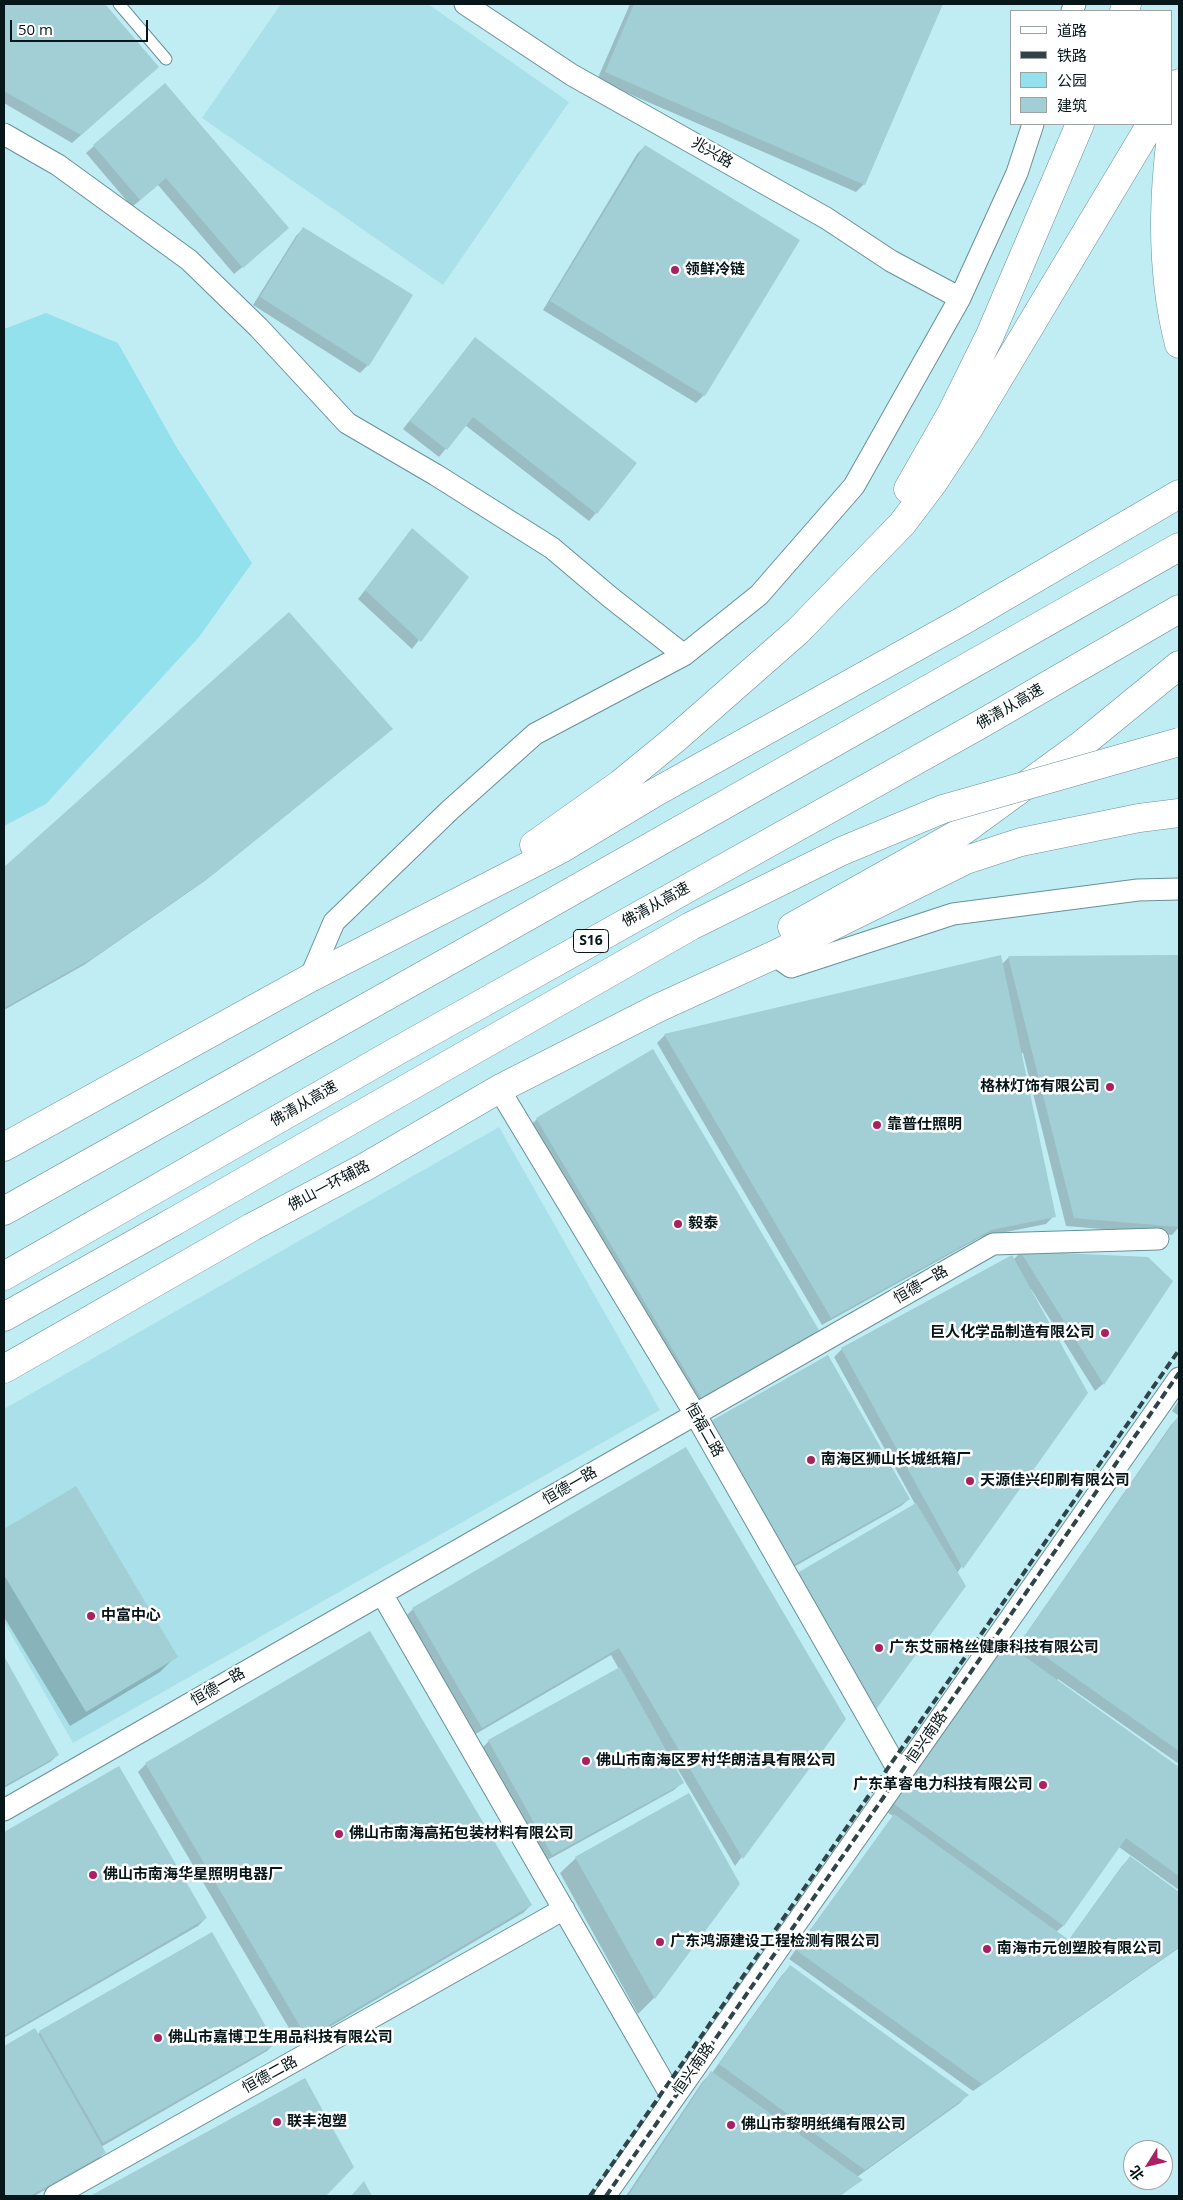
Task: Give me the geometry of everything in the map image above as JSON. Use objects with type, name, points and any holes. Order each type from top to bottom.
[{"type":"main road","points":[[1173,124],[1179,81]]},
{"type":"main road","points":[[828,600],[898,505],[952,412],[1004,303],[1080,125]]},
{"type":"main road","points":[[424,919],[568,822],[620,784],[676,739],[798,631],[902,524],[933,483],[970,428],[1150,125]]},
{"type":"main road","points":[[1173,125],[1169,153],[1165,239],[1169,291],[1179,344]]},
{"type":"main road","points":[[4,1147],[310,978],[561,849],[656,792],[966,619],[1179,494]]},
{"type":"main road","points":[[4,1211],[522,920],[1179,547]]},
{"type":"main road","name":"佛清从高速","points":[[4,1276],[372,1065],[981,724],[1179,609]]},
{"type":"main road","points":[[658,1008],[768,940],[963,831],[1081,745],[1179,665]]},
{"type":"main road","points":[[4,1317],[691,926],[842,851],[943,809],[1179,742]]},
{"type":"main road","points":[[658,1008],[774,955],[966,860],[1021,842],[1139,818],[1179,812]]},
{"type":"main road","name":"佛山一环辅路","points":[[4,1369],[252,1228],[365,1167],[499,1089],[658,1008]]},
{"type":"street","name":"兆兴路","points":[[465,4],[572,75],[802,204],[890,261],[960,298]]},
{"type":"street","points":[[310,978],[334,922],[450,810],[534,734],[684,655],[758,595],[854,486],[960,298],[1017,173],[1034,125]]},
{"type":"street","points":[[4,134],[58,165],[189,260],[259,328],[347,423],[552,548],[610,597],[684,655]]},
{"type":"street","points":[[774,955],[791,967],[953,914],[1138,890],[1179,889]]},
{"type":"street","name":"恒福二路","points":[[499,1089],[695,1414],[901,1775]]},
{"type":"street","name":"恒德一路","points":[[4,1810],[993,1244],[1158,1239]]},
{"type":"street","name":"恒兴南路","points":[[605,2196],[1179,1378]]},
{"type":"street","points":[[382,1594],[673,2100]]},
{"type":"street","name":"恒德二路","points":[[55,2196],[564,1909]]},
{"type":"lane","points":[[119,4],[166,59]]},
{"type":"shaded area","points":[[281,4],[428,4],[569,102],[443,285],[202,118]]},
{"type":"shaded area","points":[[499,1127],[660,1410],[73,1743],[4,1622],[4,1409]]},
{"type":"green space","points":[[46,313],[118,343],[177,448],[252,563],[199,637],[46,804],[4,826],[4,329]]},
{"type":"building","points":[[4,4],[105,4],[159,67],[81,135],[4,91]]},
{"type":"building","points":[[634,4],[943,4],[865,185],[605,72]]},
{"type":"building","points":[[165,83],[289,228],[243,268],[166,178],[140,200],[93,145]]},
{"type":"building","name":"领鲜冷链","points":[[645,145],[800,240],[705,396],[550,301]]},
{"type":"building","points":[[303,227],[413,295],[369,366],[260,297]]},
{"type":"building","points":[[475,337],[637,463],[597,514],[473,417],[447,450],[410,421]]},
{"type":"building","points":[[412,528],[469,577],[421,642],[365,590]]},
{"type":"building","points":[[289,612],[393,729],[215,873],[93,958],[4,1008],[4,867]]},
{"type":"building","name":"靠普仕照明","points":[[1001,955],[1056,1217],[991,1230],[831,1318],[664,1034]]},
{"type":"building","name":"格林灯饰有限公司","points":[[1179,955],[1179,1227],[1074,1218],[1008,956]]},
{"type":"building","name":"毅泰","points":[[653,1049],[819,1330],[702,1399],[536,1118]]},
{"type":"building","name":"巨人化学品制造有限公司","points":[[1020,1251],[1148,1257],[1173,1281],[1104,1385]]},
{"type":"building","name":"天源佳兴印刷有限公司","points":[[1012,1255],[1088,1393],[963,1569],[841,1348]]},
{"type":"building","name":"南海区狮山长城纸箱厂","points":[[828,1355],[910,1499],[793,1565],[711,1421]]},
{"type":"building","points":[[1179,1415],[1179,1751],[1022,1640]]},
{"type":"building","points":[[686,1447],[846,1719],[743,1859],[619,1648],[482,1728],[412,1608]]},
{"type":"building","name":"中富中心","points":[[76,1486],[178,1657],[86,1712],[4,1575],[4,1529]]},
{"type":"building","name":"广东艾丽格丝健康科技有限公司","points":[[916,1503],[966,1586],[875,1711],[794,1575]]},
{"type":"building","name":"佛山市南海高拓包装材料有限公司","points":[[370,1631],[532,1905],[307,2038],[145,1763]]},
{"type":"building","name":"广东革睿电力科技有限公司","points":[[1007,1644],[1179,1767],[1179,1876],[1126,1838],[1064,1926],[894,1804]]},
{"type":"building","points":[[4,1656],[59,1755],[4,1786]]},
{"type":"building","name":"佛山市南海区罗村华朗洁具有限公司","points":[[620,1667],[684,1783],[552,1855],[488,1740]]},
{"type":"building","name":"佛山市南海华星照明电器厂","points":[[119,1766],[207,1918],[4,2036],[4,1832]]},
{"type":"building","name":"广东鸿源建设工程检测有限公司","points":[[689,1793],[740,1884],[655,1999],[575,1857]]},
{"type":"building","name":"南海市元创塑胶有限公司","points":[[894,1814],[1069,1940],[1130,1856],[1179,1892],[1179,1947],[982,2084],[796,1950]]},
{"type":"building","name":"佛山市嘉博卫生用品科技有限公司","points":[[212,1932],[276,2044],[103,2143],[39,2031]]},
{"type":"building","points":[[790,1965],[969,2095],[865,2170],[719,2064]]},
{"type":"building","points":[[35,2028],[106,2153],[30,2196],[4,2196],[4,2046]]},
{"type":"building","name":"佛山市黎明纸绳有限公司","points":[[711,2071],[863,2180],[839,2196],[628,2196]]},
{"type":"building","name":"联丰泡塑","points":[[305,2078],[354,2167],[326,2196],[90,2196]]},
{"type":"building","points":[[364,2181],[372,2196],[351,2196]]},
{"type":"railway","points":[[590,2196],[1179,1350]]},
{"type":"railway","points":[[606,2196],[1179,1373]]},
{"type":"place","name":"领鲜冷链","points":[[675,270]]},
{"type":"place","name":"格林灯饰有限公司","points":[[1110,1087]]},
{"type":"place","name":"靠普仕照明","points":[[877,1125]]},
{"type":"place","name":"毅泰","points":[[678,1224]]},
{"type":"place","name":"巨人化学品制造有限公司","points":[[1105,1333]]},
{"type":"place","name":"南海区狮山长城纸箱厂","points":[[811,1460]]},
{"type":"place","name":"天源佳兴印刷有限公司","points":[[970,1481]]},
{"type":"place","name":"中富中心","points":[[91,1616]]},
{"type":"place","name":"广东艾丽格丝健康科技有限公司","points":[[879,1648]]},
{"type":"place","name":"佛山市南海区罗村华朗洁具有限公司","points":[[586,1761]]},
{"type":"place","name":"广东革睿电力科技有限公司","points":[[1043,1785]]},
{"type":"place","name":"佛山市南海高拓包装材料有限公司","points":[[339,1834]]},
{"type":"place","name":"佛山市南海华星照明电器厂","points":[[93,1875]]},
{"type":"place","name":"广东鸿源建设工程检测有限公司","points":[[660,1942]]},
{"type":"place","name":"南海市元创塑胶有限公司","points":[[987,1949]]},
{"type":"place","name":"佛山市嘉博卫生用品科技有限公司","points":[[158,2038]]},
{"type":"place","name":"联丰泡塑","points":[[277,2122]]},
{"type":"place","name":"佛山市黎明纸绳有限公司","points":[[731,2125]]}]
